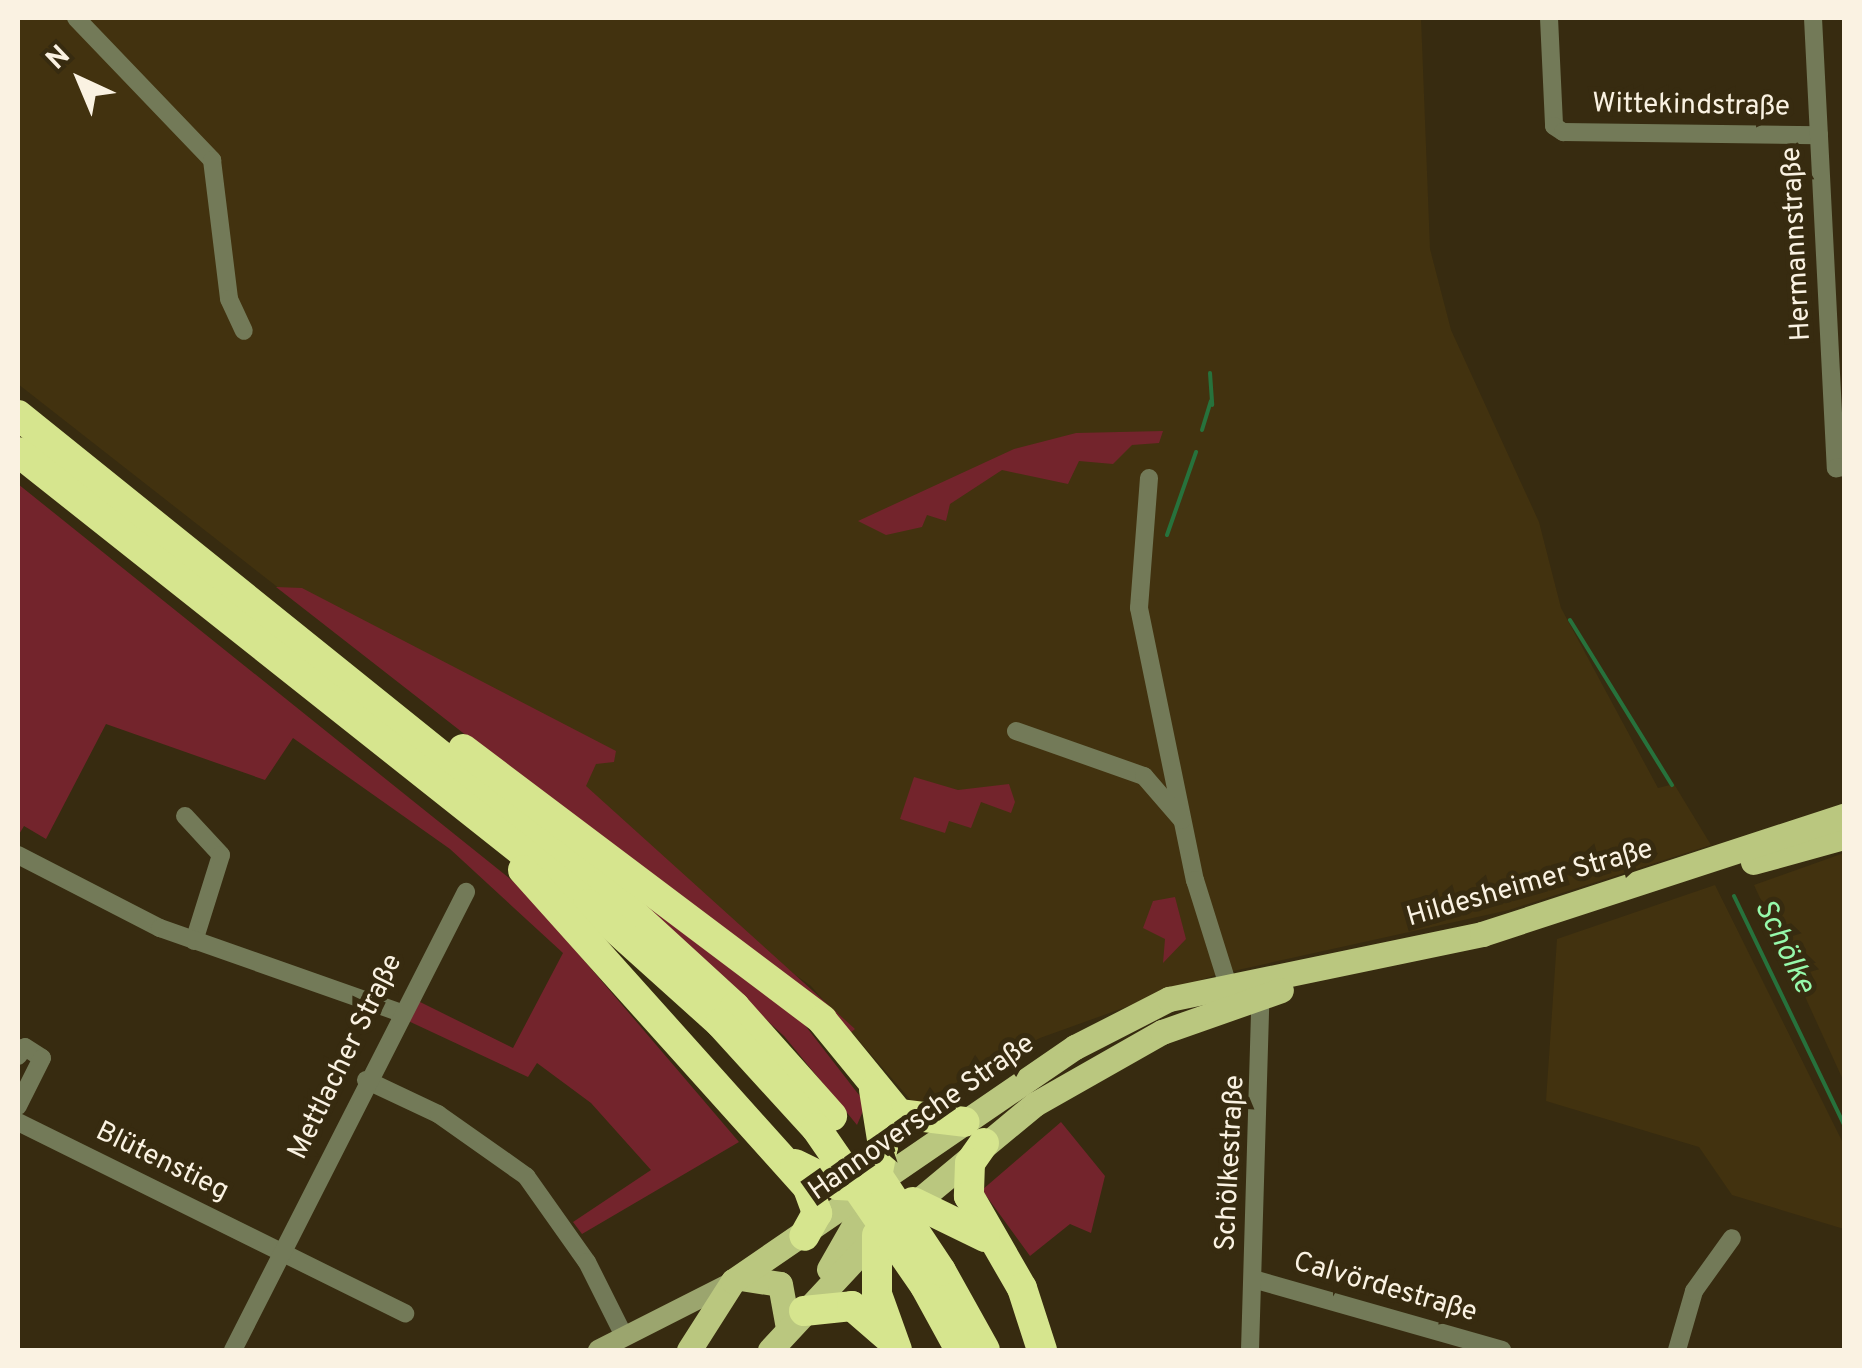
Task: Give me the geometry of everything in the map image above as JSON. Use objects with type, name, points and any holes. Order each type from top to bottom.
[{"type":"highway","points":[[18,415],[655,932],[824,1122],[985,1350]]},
{"type":"highway","points":[[18,452],[470,809],[653,960],[824,1122]]},
{"type":"highway","points":[[235,590],[673,905],[822,1020],[910,1121],[973,1139],[968,1196],[1012,1270],[1042,1350]]},
{"type":"highway","points":[[470,809],[817,1203],[811,1232]]},
{"type":"highway","points":[[870,1078],[882,1128],[888,1203],[877,1294],[896,1349]]},
{"type":"highway","points":[[773,1151],[838,1185],[888,1203],[962,1219],[1012,1270]]},
{"type":"highway","points":[[933,1279],[960,1350]]},
{"type":"highway","points":[[785,1332],[852,1306],[896,1349]]},
{"type":"main road","name":"Hildesheimer Straße","points":[[1260,987],[1519,924],[1844,816]]},
{"type":"main road","name":"Hildesheimer Straße","points":[[1230,993],[1519,937],[1844,836]]},
{"type":"main road","name":"Hannoversche Straße","points":[[688,1350],[736,1280],[811,1232],[888,1203],[973,1139],[1094,1036],[1230,993]]},
{"type":"main road","points":[[785,1332],[888,1203]]},
{"type":"main road","points":[[736,1280],[780,1284],[785,1332]]},
{"type":"street","points":[[76,18],[212,160],[229,299],[244,332]]},
{"type":"street","name":"Wittekindstraße","points":[[1549,18],[1554,126],[1563,132],[1819,135]]},
{"type":"street","name":"Hermannstraße","points":[[1813,18],[1840,468]]},
{"type":"street","points":[[1149,478],[1136,589],[1186,824],[1230,993]]},
{"type":"street","points":[[1016,731],[1144,776],[1186,824]]},
{"type":"street","points":[[185,816],[222,855],[194,941]]},
{"type":"street","points":[[18,855],[194,941],[398,1012]]},
{"type":"street","name":"Mettlacher Straße","points":[[233,1350],[398,1012],[466,892]]},
{"type":"street","name":"Schölkestraße","points":[[1250,1350],[1260,987]]},
{"type":"street","points":[[18,1056],[26,1047],[42,1058],[18,1106]]},
{"type":"street","points":[[366,1080],[438,1114],[526,1176],[578,1246],[624,1336]]},
{"type":"street","name":"Blütenstieg","points":[[18,1122],[282,1251]]},
{"type":"street","points":[[1678,1350],[1694,1292],[1732,1238]]},
{"type":"street","points":[[282,1251],[406,1313]]},
{"type":"street","name":"Calvördestraße","points":[[1253,1279],[1502,1350]]},
{"type":"street","points":[[598,1350],[736,1280]]},
{"type":"shaded area","points":[[18,18],[1421,18],[1430,249],[1451,330],[1539,522],[1561,608],[1658,788],[1674,784],[1711,845],[1509,910],[1215,975],[1040,1038],[915,1105],[811,986],[566,813],[18,384]]},
{"type":"shaded area","points":[[1163,431],[1159,443],[1132,445],[1113,464],[1079,461],[1068,484],[1002,470],[950,504],[946,521],[927,515],[922,527],[886,535],[858,521],[1014,449],[1076,433]]},
{"type":"shaded area","points":[[18,484],[524,890],[739,1142],[582,1234],[573,1222],[651,1170],[591,1103],[537,1063],[528,1077],[404,1019],[414,999],[513,1048],[563,953],[450,849],[293,738],[265,780],[106,724],[46,839],[24,826],[18,836]]},
{"type":"shaded area","points":[[276,587],[302,588],[616,751],[614,762],[596,764],[586,786],[855,1029],[849,1034]]},
{"type":"shaded area","points":[[914,777],[958,790],[1009,784],[1015,802],[1011,813],[981,802],[971,828],[949,821],[945,833],[900,819]]},
{"type":"shaded area","points":[[1844,853],[1844,1082],[1754,885]]},
{"type":"shaded area","points":[[616,883],[794,1011],[866,1104],[857,1125],[784,1036]]},
{"type":"shaded area","points":[[1715,885],[1844,1145],[1844,1229],[1732,1195],[1699,1147],[1546,1101],[1557,939]]},
{"type":"shaded area","points":[[1175,897],[1186,939],[1163,963],[1165,939],[1143,928],[1153,901]]},
{"type":"shaded area","points":[[1061,1122],[1105,1176],[1091,1233],[1070,1224],[1030,1256],[982,1190]]},
{"type":"waterway","name":"Schölke","points":[[1210,373],[1212,405]]},
{"type":"waterway","points":[[1202,430],[1211,401]]},
{"type":"waterway","points":[[1167,535],[1196,452]]},
{"type":"waterway","name":"Schölke","points":[[1570,620],[1672,785]]},
{"type":"waterway","name":"Schölke","points":[[1734,896],[1844,1125]]}]
